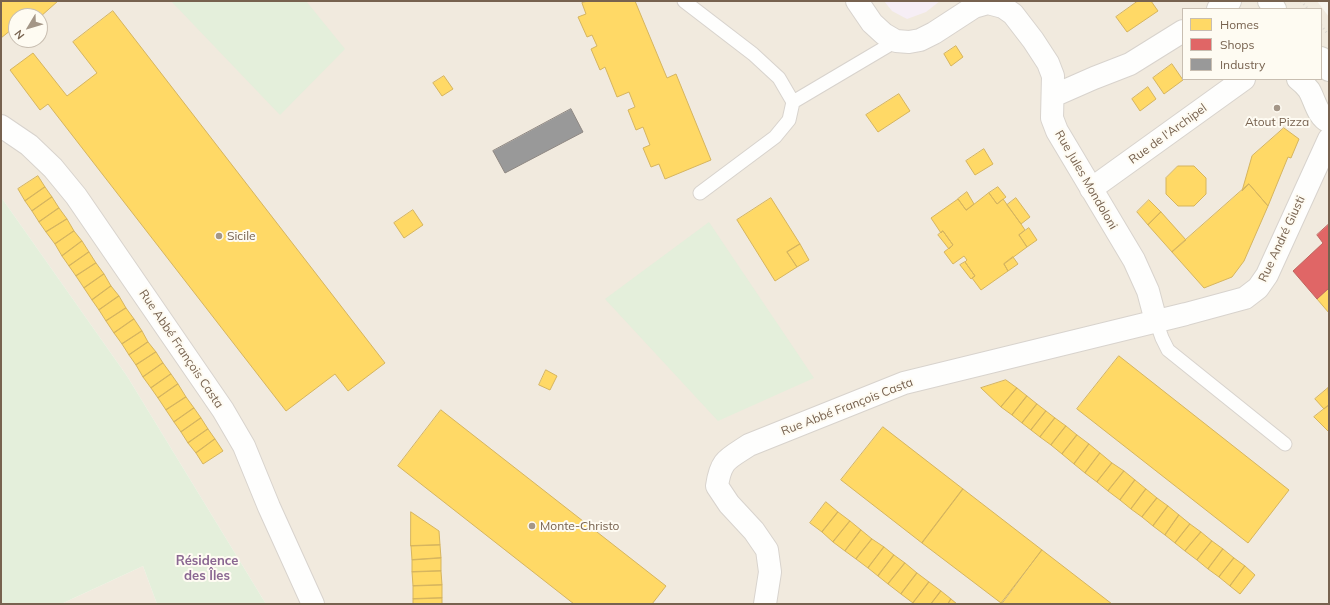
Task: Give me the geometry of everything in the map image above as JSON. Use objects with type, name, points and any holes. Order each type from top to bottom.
[{"type":"street","points":[[857,1],[872,23],[884,34],[896,41]]},
{"type":"street","points":[[1220,8],[1230,1]]},
{"type":"street","name":"Rue Jules Mondoloni","points":[[896,41],[909,42],[920,40],[934,33],[974,7],[988,3],[1003,7],[1014,14],[1048,63],[1053,76],[1052,118],[1056,131],[1134,260],[1148,291],[1156,321]]},
{"type":"street","points":[[1053,96],[1130,64],[1182,32]]},
{"type":"street","points":[[1322,60],[1329,70]]},
{"type":"street","name":"Rue de l'Archipel","points":[[1091,189],[1243,80]]},
{"type":"street","points":[[1299,80],[1309,91],[1318,111],[1326,121],[1329,122]]},
{"type":"street","name":"Rue Abbé François Casta","points":[[1,126],[29,145],[53,168],[76,196],[223,410],[244,446],[269,507],[313,604]]},
{"type":"street","name":"Rue André Giusti","points":[[1156,321],[1245,298],[1258,288],[1267,275],[1325,148]]},
{"type":"street","name":"Rue Abbé François Casta","points":[[765,604],[770,572],[767,550],[754,531],[729,504],[717,486],[720,470],[727,459],[749,445],[904,383],[1156,321]]},
{"type":"lane","points":[[684,1],[753,54],[779,78],[793,102],[789,120],[775,138],[700,193]]},
{"type":"lane","points":[[793,102],[896,41]]},
{"type":"lane","points":[[1156,321],[1168,350],[1285,444]]},
{"type":"path","points":[[1322,26],[1329,35]]},
{"type":"shaded area","points":[[1,1],[1317,1],[1329,17],[1329,604],[266,604],[127,376],[1,197]]},
{"type":"shaded area","points":[[884,1],[940,1],[926,12],[907,19],[892,11]]},
{"type":"shaded area","points":[[143,566],[157,604],[61,604]]},
{"type":"green space","points":[[171,1],[306,1],[345,49],[280,115]]},
{"type":"green space","points":[[1,197],[127,376],[266,604],[157,604],[143,566],[61,604],[1,604]]},
{"type":"green space","points":[[709,222],[814,378],[718,421],[605,299]]},
{"type":"building: Homes","points":[[1,1],[58,1],[48,10],[48,8],[8,8],[8,32],[1,38]]},
{"type":"building: Homes","points":[[588,1],[635,1],[667,78],[676,74],[711,160],[665,179],[659,164],[651,167],[643,148],[650,145],[643,127],[636,130],[628,110],[635,107],[629,92],[617,97],[605,67],[600,70],[591,49],[597,46],[592,35],[587,37],[578,17],[586,14],[582,3]]},
{"type":"building: Homes","points":[[1138,1],[1151,1],[1158,11],[1127,32],[1116,17]]},
{"type":"building: Homes","name":"Sicile","points":[[113,11],[385,363],[348,391],[335,374],[286,411],[48,104],[40,110],[10,70],[33,53],[67,96],[97,73],[73,42]]},
{"type":"building: Homes","points":[[956,46],[963,57],[951,66],[944,54]]},
{"type":"building: Homes","points":[[1172,64],[1183,80],[1164,94],[1153,78]]},
{"type":"building: Homes","points":[[444,76],[453,89],[442,96],[433,83]]},
{"type":"building: Homes","points":[[1148,87],[1156,99],[1140,111],[1132,99]]},
{"type":"building: Homes","points":[[899,94],[910,111],[878,132],[866,115]]},
{"type":"building: Homes","points":[[1284,128],[1299,139],[1291,158],[1288,157],[1268,206],[1249,184],[1242,191],[1252,156]]},
{"type":"building: Homes","points":[[984,149],[993,164],[975,175],[966,161]]},
{"type":"building: Homes","points":[[1178,166],[1194,166],[1206,178],[1206,194],[1194,206],[1178,206],[1166,194],[1166,178]]},
{"type":"building: Homes","points":[[38,176],[45,187],[25,201],[18,189]]},
{"type":"building: Homes","points":[[1249,184],[1268,206],[1244,261],[1232,277],[1204,288],[1172,252]]},
{"type":"building: Homes","points":[[45,187],[52,197],[32,211],[25,201]]},
{"type":"building: Homes","points":[[998,187],[1006,197],[997,204],[989,193]]},
{"type":"building: Homes","points":[[967,192],[974,204],[966,210],[958,199]]},
{"type":"building: Homes","points":[[989,193],[997,204],[1003,199],[1021,224],[1025,230],[1019,235],[1027,247],[1004,264],[1008,271],[981,290],[972,278],[975,276],[965,262],[967,260],[964,256],[953,264],[944,252],[953,245],[943,231],[941,233],[931,218],[958,199],[966,210]]},
{"type":"building: Homes","points":[[52,197],[59,208],[39,222],[32,211]]},
{"type":"building: Homes","points":[[771,198],[800,244],[787,252],[797,267],[775,281],[737,220]]},
{"type":"building: Homes","points":[[1016,198],[1030,217],[1021,224],[1007,205]]},
{"type":"building: Homes","points":[[1149,200],[1161,212],[1148,225],[1137,212]]},
{"type":"building: Homes","points":[[59,208],[67,219],[46,232],[39,222]]},
{"type":"building: Homes","points":[[413,210],[423,225],[404,238],[394,223]]},
{"type":"building: Homes","points":[[1161,212],[1186,240],[1172,252],[1148,225]]},
{"type":"building: Homes","points":[[67,219],[74,231],[55,244],[46,232]]},
{"type":"building: Homes","points":[[1029,228],[1037,240],[1027,247],[1019,235]]},
{"type":"building: Homes","points":[[74,231],[82,241],[62,256],[55,244]]},
{"type":"building: Homes","points":[[943,231],[953,245],[949,249],[938,235]]},
{"type":"building: Homes","points":[[82,241],[89,252],[69,266],[62,256]]},
{"type":"building: Homes","points":[[800,244],[809,260],[797,267],[787,252]]},
{"type":"building: Homes","points":[[89,252],[96,263],[76,276],[69,266]]},
{"type":"building: Homes","points":[[1013,257],[1018,264],[1008,271],[1004,264]]},
{"type":"building: Homes","points":[[965,262],[975,276],[971,279],[960,265]]},
{"type":"building: Homes","points":[[96,263],[104,274],[84,288],[76,276]]},
{"type":"building: Homes","points":[[104,274],[111,286],[92,300],[84,288]]},
{"type":"building: Homes","points":[[111,286],[119,296],[99,310],[92,300]]},
{"type":"building: Homes","points":[[1329,288],[1329,313],[1317,299]]},
{"type":"building: Homes","points":[[119,296],[126,308],[106,321],[99,310]]},
{"type":"building: Homes","points":[[126,308],[134,319],[114,333],[106,321]]},
{"type":"building: Homes","points":[[134,319],[142,331],[122,344],[114,333]]},
{"type":"building: Homes","points":[[142,331],[148,342],[129,355],[122,344]]},
{"type":"building: Homes","points":[[148,342],[156,352],[136,365],[129,355]]},
{"type":"building: Homes","points":[[156,352],[163,363],[143,377],[136,365]]},
{"type":"building: Homes","points":[[1119,356],[1289,490],[1248,543],[1077,409]]},
{"type":"building: Homes","points":[[163,363],[171,374],[151,388],[143,377]]},
{"type":"building: Homes","points":[[546,370],[557,376],[550,390],[539,385]]},
{"type":"building: Homes","points":[[171,374],[178,384],[158,398],[151,388]]},
{"type":"building: Homes","points":[[1006,380],[1017,388],[1001,407],[981,388]]},
{"type":"building: Homes","points":[[178,384],[186,397],[166,410],[158,398]]},
{"type":"building: Homes","points":[[1017,388],[1027,396],[1012,415],[1001,407]]},
{"type":"building: Homes","points":[[1328,388],[1329,405],[1324,409],[1315,399]]},
{"type":"building: Homes","points":[[1027,396],[1037,404],[1022,423],[1012,415]]},
{"type":"building: Homes","points":[[186,397],[194,408],[174,422],[166,410]]},
{"type":"building: Homes","points":[[1037,404],[1046,411],[1031,430],[1022,423]]},
{"type":"building: Homes","points":[[1329,405],[1329,432],[1314,417]]},
{"type":"building: Homes","points":[[194,408],[201,418],[181,432],[174,422]]},
{"type":"building: Homes","name":"Monte-Christo","points":[[441,410],[666,586],[652,604],[574,604],[398,466]]},
{"type":"building: Homes","points":[[1046,411],[1055,418],[1040,437],[1031,430]]},
{"type":"building: Homes","points":[[201,418],[208,429],[188,443],[181,432]]},
{"type":"building: Homes","points":[[1055,418],[1066,426],[1051,445],[1040,437]]},
{"type":"building: Homes","points":[[1066,426],[1077,435],[1062,454],[1051,445]]},
{"type":"building: Homes","points":[[883,427],[963,489],[922,543],[841,480]]},
{"type":"building: Homes","points":[[208,429],[215,439],[196,453],[188,443]]},
{"type":"building: Homes","points":[[1077,435],[1089,444],[1074,464],[1062,454]]},
{"type":"building: Homes","points":[[215,439],[223,451],[203,464],[196,453]]},
{"type":"building: Homes","points":[[1089,444],[1100,453],[1085,473],[1074,464]]},
{"type":"building: Homes","points":[[1100,453],[1112,463],[1097,482],[1085,473]]},
{"type":"building: Homes","points":[[1112,463],[1124,471],[1108,491],[1097,482]]},
{"type":"building: Homes","points":[[1124,471],[1135,480],[1120,500],[1108,491]]},
{"type":"building: Homes","points":[[1135,480],[1146,489],[1131,509],[1120,500]]},
{"type":"building: Homes","points":[[963,489],[1042,550],[1001,603],[922,543]]},
{"type":"building: Homes","points":[[1146,489],[1157,498],[1142,517],[1131,509]]},
{"type":"building: Homes","points":[[1157,498],[1168,506],[1153,526],[1142,517]]},
{"type":"building: Homes","points":[[826,502],[838,512],[822,532],[810,523]]},
{"type":"building: Homes","points":[[1168,506],[1179,515],[1165,535],[1153,526]]},
{"type":"building: Homes","points":[[411,512],[439,531],[440,545],[411,546]]},
{"type":"building: Homes","points":[[838,512],[850,521],[833,542],[822,532]]},
{"type":"building: Homes","points":[[1179,515],[1190,524],[1175,543],[1165,535]]},
{"type":"building: Homes","points":[[850,521],[861,530],[845,551],[833,542]]},
{"type":"building: Homes","points":[[1190,524],[1201,532],[1185,551],[1175,543]]},
{"type":"building: Homes","points":[[861,530],[872,539],[856,559],[845,551]]},
{"type":"building: Homes","points":[[1201,532],[1212,541],[1197,560],[1185,551]]},
{"type":"building: Homes","points":[[872,539],[884,547],[868,568],[856,559]]},
{"type":"building: Homes","points":[[1212,541],[1223,549],[1208,569],[1197,560]]},
{"type":"building: Homes","points":[[440,545],[441,558],[412,560],[411,546]]},
{"type":"building: Homes","points":[[884,547],[894,555],[878,576],[868,568]]},
{"type":"building: Homes","points":[[1223,549],[1234,558],[1219,577],[1208,569]]},
{"type":"building: Homes","points":[[1042,550],[1112,604],[1002,604]]},
{"type":"building: Homes","points":[[894,555],[905,563],[888,584],[878,576]]},
{"type":"building: Homes","points":[[441,558],[441,571],[412,572],[412,560]]},
{"type":"building: Homes","points":[[1234,558],[1245,566],[1230,586],[1219,577]]},
{"type":"building: Homes","points":[[905,563],[917,573],[901,594],[888,584]]},
{"type":"building: Homes","points":[[1245,566],[1255,575],[1240,594],[1230,586]]},
{"type":"building: Homes","points":[[441,571],[442,585],[413,586],[412,572]]},
{"type":"building: Homes","points":[[917,573],[929,582],[913,603],[901,594]]},
{"type":"building: Homes","points":[[929,582],[941,591],[931,604],[914,604],[913,603]]},
{"type":"building: Homes","points":[[442,585],[442,598],[413,599],[413,586]]},
{"type":"building: Homes","points":[[941,591],[951,599],[948,604],[931,604]]},
{"type":"building: Homes","points":[[442,598],[442,604],[413,604],[413,599]]},
{"type":"building: Homes","points":[[951,599],[957,604],[948,604]]},
{"type":"building: Shops","points":[[1329,224],[1329,288],[1317,299],[1293,271],[1323,243],[1317,235]]},
{"type":"building: Industry","points":[[571,109],[583,132],[505,173],[493,151]]},
{"type":"place","name":"Atout Pizza","points":[[1277,108]]},
{"type":"place","name":"Sicile","points":[[219,236]]},
{"type":"place","name":"Monte-Christo","points":[[532,526]]},
{"type":"district","name":"Résidence des Îles","points":[[207,568]]}]
